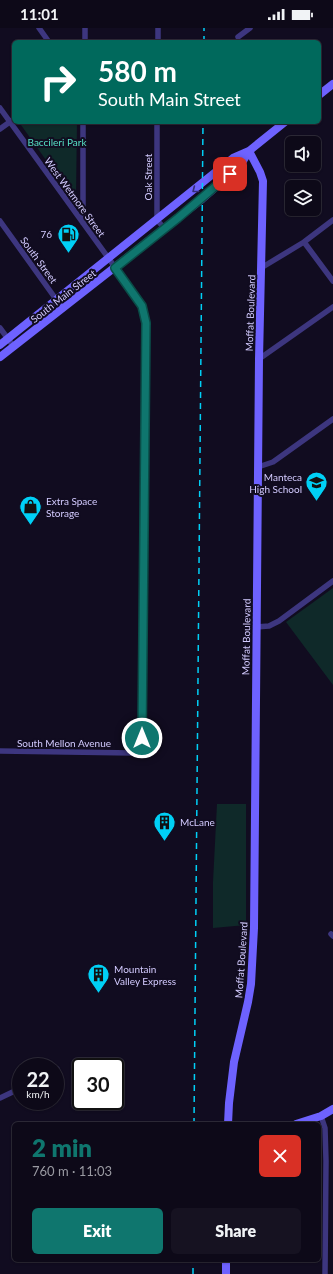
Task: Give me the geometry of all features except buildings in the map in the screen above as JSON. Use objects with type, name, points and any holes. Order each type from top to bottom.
[{"type":"main road","points":[[321,93],[333,84]]},
{"type":"main road","name":"South Main Street","points":[[0,345],[233,158],[249,151],[283,124]]},
{"type":"main road","name":"South Main Street","points":[[0,357],[202,199],[240,166],[249,151]]},
{"type":"main road","name":"Moffat Boulevard","points":[[228,1122],[228,1103],[234,1062],[251,984],[254,921],[259,359],[263,182],[260,172],[249,151]]},
{"type":"main road","points":[[302,1122],[321,1116],[333,1109]]},
{"type":"main road","points":[[226,1262],[226,1274]]},
{"type":"street","points":[[39,28],[48,40]]},
{"type":"street","points":[[85,28],[85,40]]},
{"type":"street","points":[[158,28],[158,40]]},
{"type":"street","points":[[238,37],[250,28]]},
{"type":"street","name":"West Wetmore Street","points":[[0,108],[12,120]]},
{"type":"street","points":[[0,129],[12,120]]},
{"type":"street","name":"West Wetmore Street","points":[[15,124],[142,306],[146,323],[142,741],[140,750],[133,753],[128,753]]},
{"type":"street","points":[[83,223],[84,124]]},
{"type":"street","name":"Oak Street","points":[[157,220],[158,124]]},
{"type":"street","points":[[157,220],[165,229]]},
{"type":"street","points":[[261,268],[304,242],[333,220]]},
{"type":"street","name":"South Street","points":[[0,221],[63,309]]},
{"type":"street","points":[[304,242],[333,281]]},
{"type":"street","points":[[259,359],[333,307]]},
{"type":"street","points":[[0,328],[14,347]]},
{"type":"street","points":[[258,467],[273,462],[333,419]]},
{"type":"street","points":[[256,627],[269,626],[279,621],[333,580]]},
{"type":"street","name":"South Mellon Avenue","points":[[0,751],[128,753]]},
{"type":"street","points":[[0,1098],[12,1092]]},
{"type":"street","points":[[321,1116],[325,1128],[325,1274]]},
{"type":"street","points":[[326,1198],[333,1197]]},
{"type":"green space","name":"Baccileri Park","points":[[77,124],[76,197],[73,198],[21,125]]},
{"type":"green space","points":[[333,588],[333,685],[286,622]]},
{"type":"green space","points":[[217,804],[246,804],[246,925],[213,928],[213,882]]},
{"type":"railway","points":[[204,28],[204,40]]},
{"type":"railway","points":[[194,1122],[203,124]]},
{"type":"railway","points":[[193,1262],[193,1274]]},
{"type":"place","name":"76","points":[[68,254]]},
{"type":"place","name":"Manteca High School","points":[[317,502]]},
{"type":"place","name":"Extra Space Storage","points":[[31,526]]},
{"type":"place","name":"McLane","points":[[165,842]]},
{"type":"place","name":"Mountain Valley Express","points":[[98,994]]},
{"type":"route","points":[[142,738],[146,323],[142,306],[115,268],[202,199],[230,174]]}]
